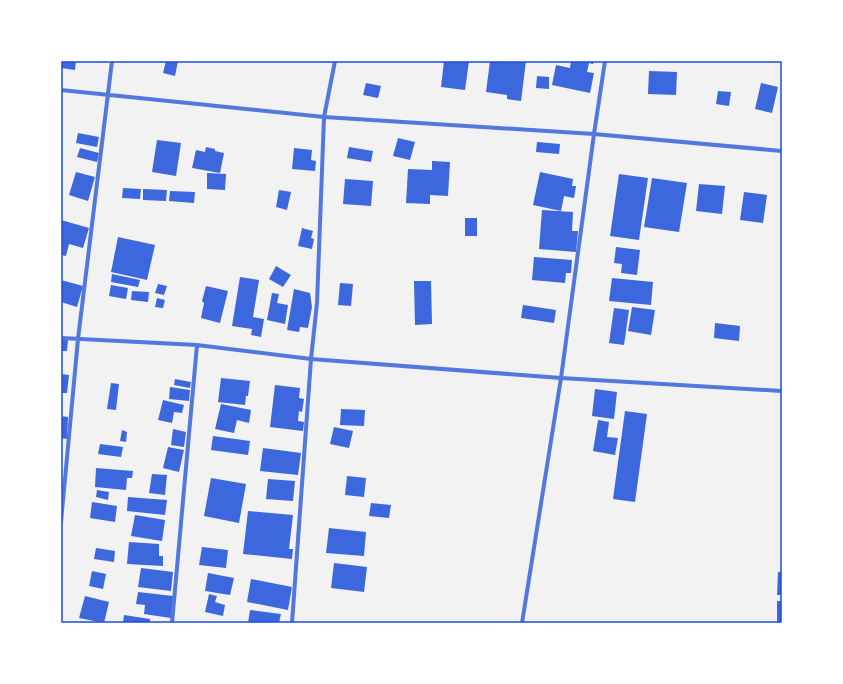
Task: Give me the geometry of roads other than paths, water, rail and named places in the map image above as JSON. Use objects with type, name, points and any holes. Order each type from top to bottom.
[{"type":"street","points":[[61,522],[78,339],[112,61]]},
{"type":"street","points":[[292,623],[311,359],[317,303],[324,116],[335,61]]},
{"type":"street","points":[[522,623],[561,378],[605,61]]},
{"type":"street","points":[[61,90],[324,116],[594,134],[782,151]]},
{"type":"street","points":[[61,338],[197,345],[311,359],[561,378],[782,391]]},
{"type":"street","points":[[172,623],[197,345]]}]
